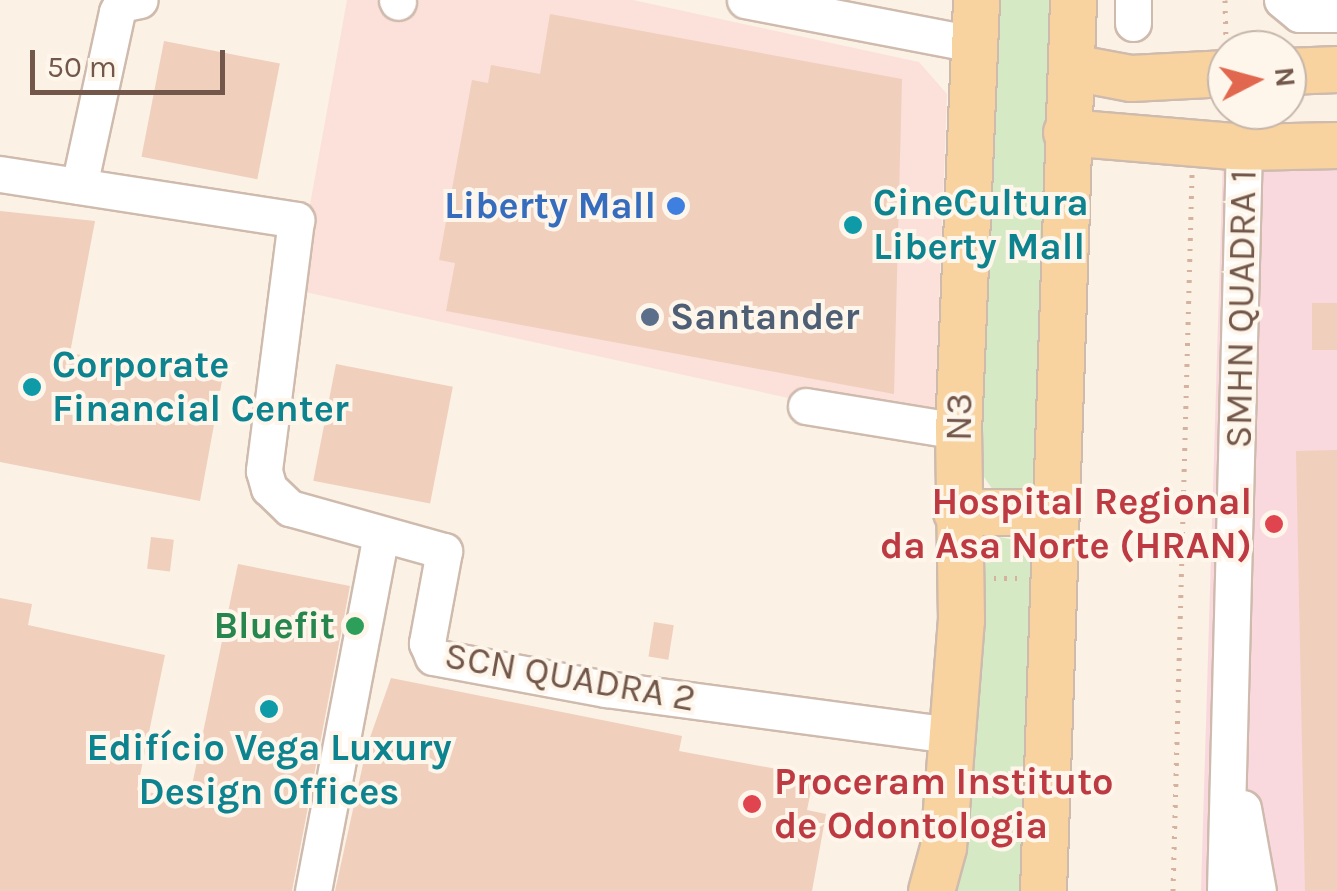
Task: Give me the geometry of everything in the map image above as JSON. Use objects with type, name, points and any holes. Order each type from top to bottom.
[{"type":"main road","points":[[1043,891],[1052,512],[1073,0]]},
{"type":"main road","name":"N3","points":[[931,891],[943,846],[962,600],[956,512],[975,22]]},
{"type":"main road","points":[[1072,66],[1131,78],[1207,74]]},
{"type":"main road","points":[[1131,78],[1135,137]]},
{"type":"main road","points":[[1066,132],[1244,147],[1337,144]]},
{"type":"main road","points":[[956,512],[1052,512]]},
{"type":"street","points":[[79,186],[118,12],[121,4],[140,0]]},
{"type":"street","points":[[745,0],[975,22]]},
{"type":"street","points":[[1308,70],[1290,7],[1337,14]]},
{"type":"street","name":"SMHN QUADRA 1","points":[[1241,887],[1234,753],[1244,147]]},
{"type":"street","name":"SCN QUADRA 2","points":[[0,174],[296,220],[264,471],[278,501],[290,508],[444,551],[427,643],[440,661],[954,736]]},
{"type":"street","points":[[806,406],[958,431]]},
{"type":"street","points":[[313,891],[381,534]]},
{"type":"path","points":[[1173,891],[1192,141]]},
{"type":"path","points":[[962,600],[984,581],[1021,578],[1050,611]]},
{"type":"shaded area","name":"Liberty Mall","points":[[347,0],[633,0],[919,62],[947,94],[935,412],[889,420],[305,292],[298,271]]},
{"type":"shaded area","name":"Hospital Regional da Asa Norte (HRAN)","points":[[1337,154],[1337,891],[1201,891],[1223,157]]},
{"type":"green space","points":[[994,0],[1054,0],[1036,481],[1020,494],[993,490],[980,471]]},
{"type":"green space","points":[[978,533],[1010,539],[1039,534],[1030,891],[946,891],[971,798]]},
{"type":"building","name":"Liberty Mall","points":[[550,14],[902,79],[894,394],[446,311],[455,263],[439,260],[472,80],[488,83],[491,65],[540,74]]},
{"type":"building","points":[[164,41],[280,64],[257,179],[141,157]]},
{"type":"building","points":[[0,211],[95,221],[70,353],[222,381],[200,501],[0,462]]},
{"type":"building","points":[[1312,303],[1337,303],[1337,350],[1312,350]]},
{"type":"building","points":[[336,364],[453,387],[430,504],[313,481]]},
{"type":"building","points":[[1337,450],[1337,891],[1305,891],[1296,451]]},
{"type":"building","points":[[151,537],[174,540],[170,572],[147,569]]},
{"type":"building","points":[[238,564],[350,586],[292,891],[0,891],[0,598],[32,604],[28,625],[165,655],[137,790],[189,800]]},
{"type":"building","points":[[654,622],[674,625],[668,660],[649,657]]},
{"type":"building","points":[[391,678],[682,736],[679,751],[814,776],[807,810],[826,814],[812,891],[335,891],[367,746]]},
{"type":"place","name":"Liberty Mall","points":[[676,206]]},
{"type":"place","name":"CineCultura Liberty Mall","points":[[853,225]]},
{"type":"place","name":"Santander","points":[[650,317]]},
{"type":"place","name":"Corporate Financial Center","points":[[32,387]]},
{"type":"place","name":"Hospital Regional da Asa Norte (HRAN)","points":[[1274,524]]},
{"type":"place","name":"Bluefit","points":[[355,626]]},
{"type":"place","name":"Edifício Vega Luxury Design Offices","points":[[269,709]]},
{"type":"place","name":"Proceram Instituto de Odontologia","points":[[752,804]]}]
